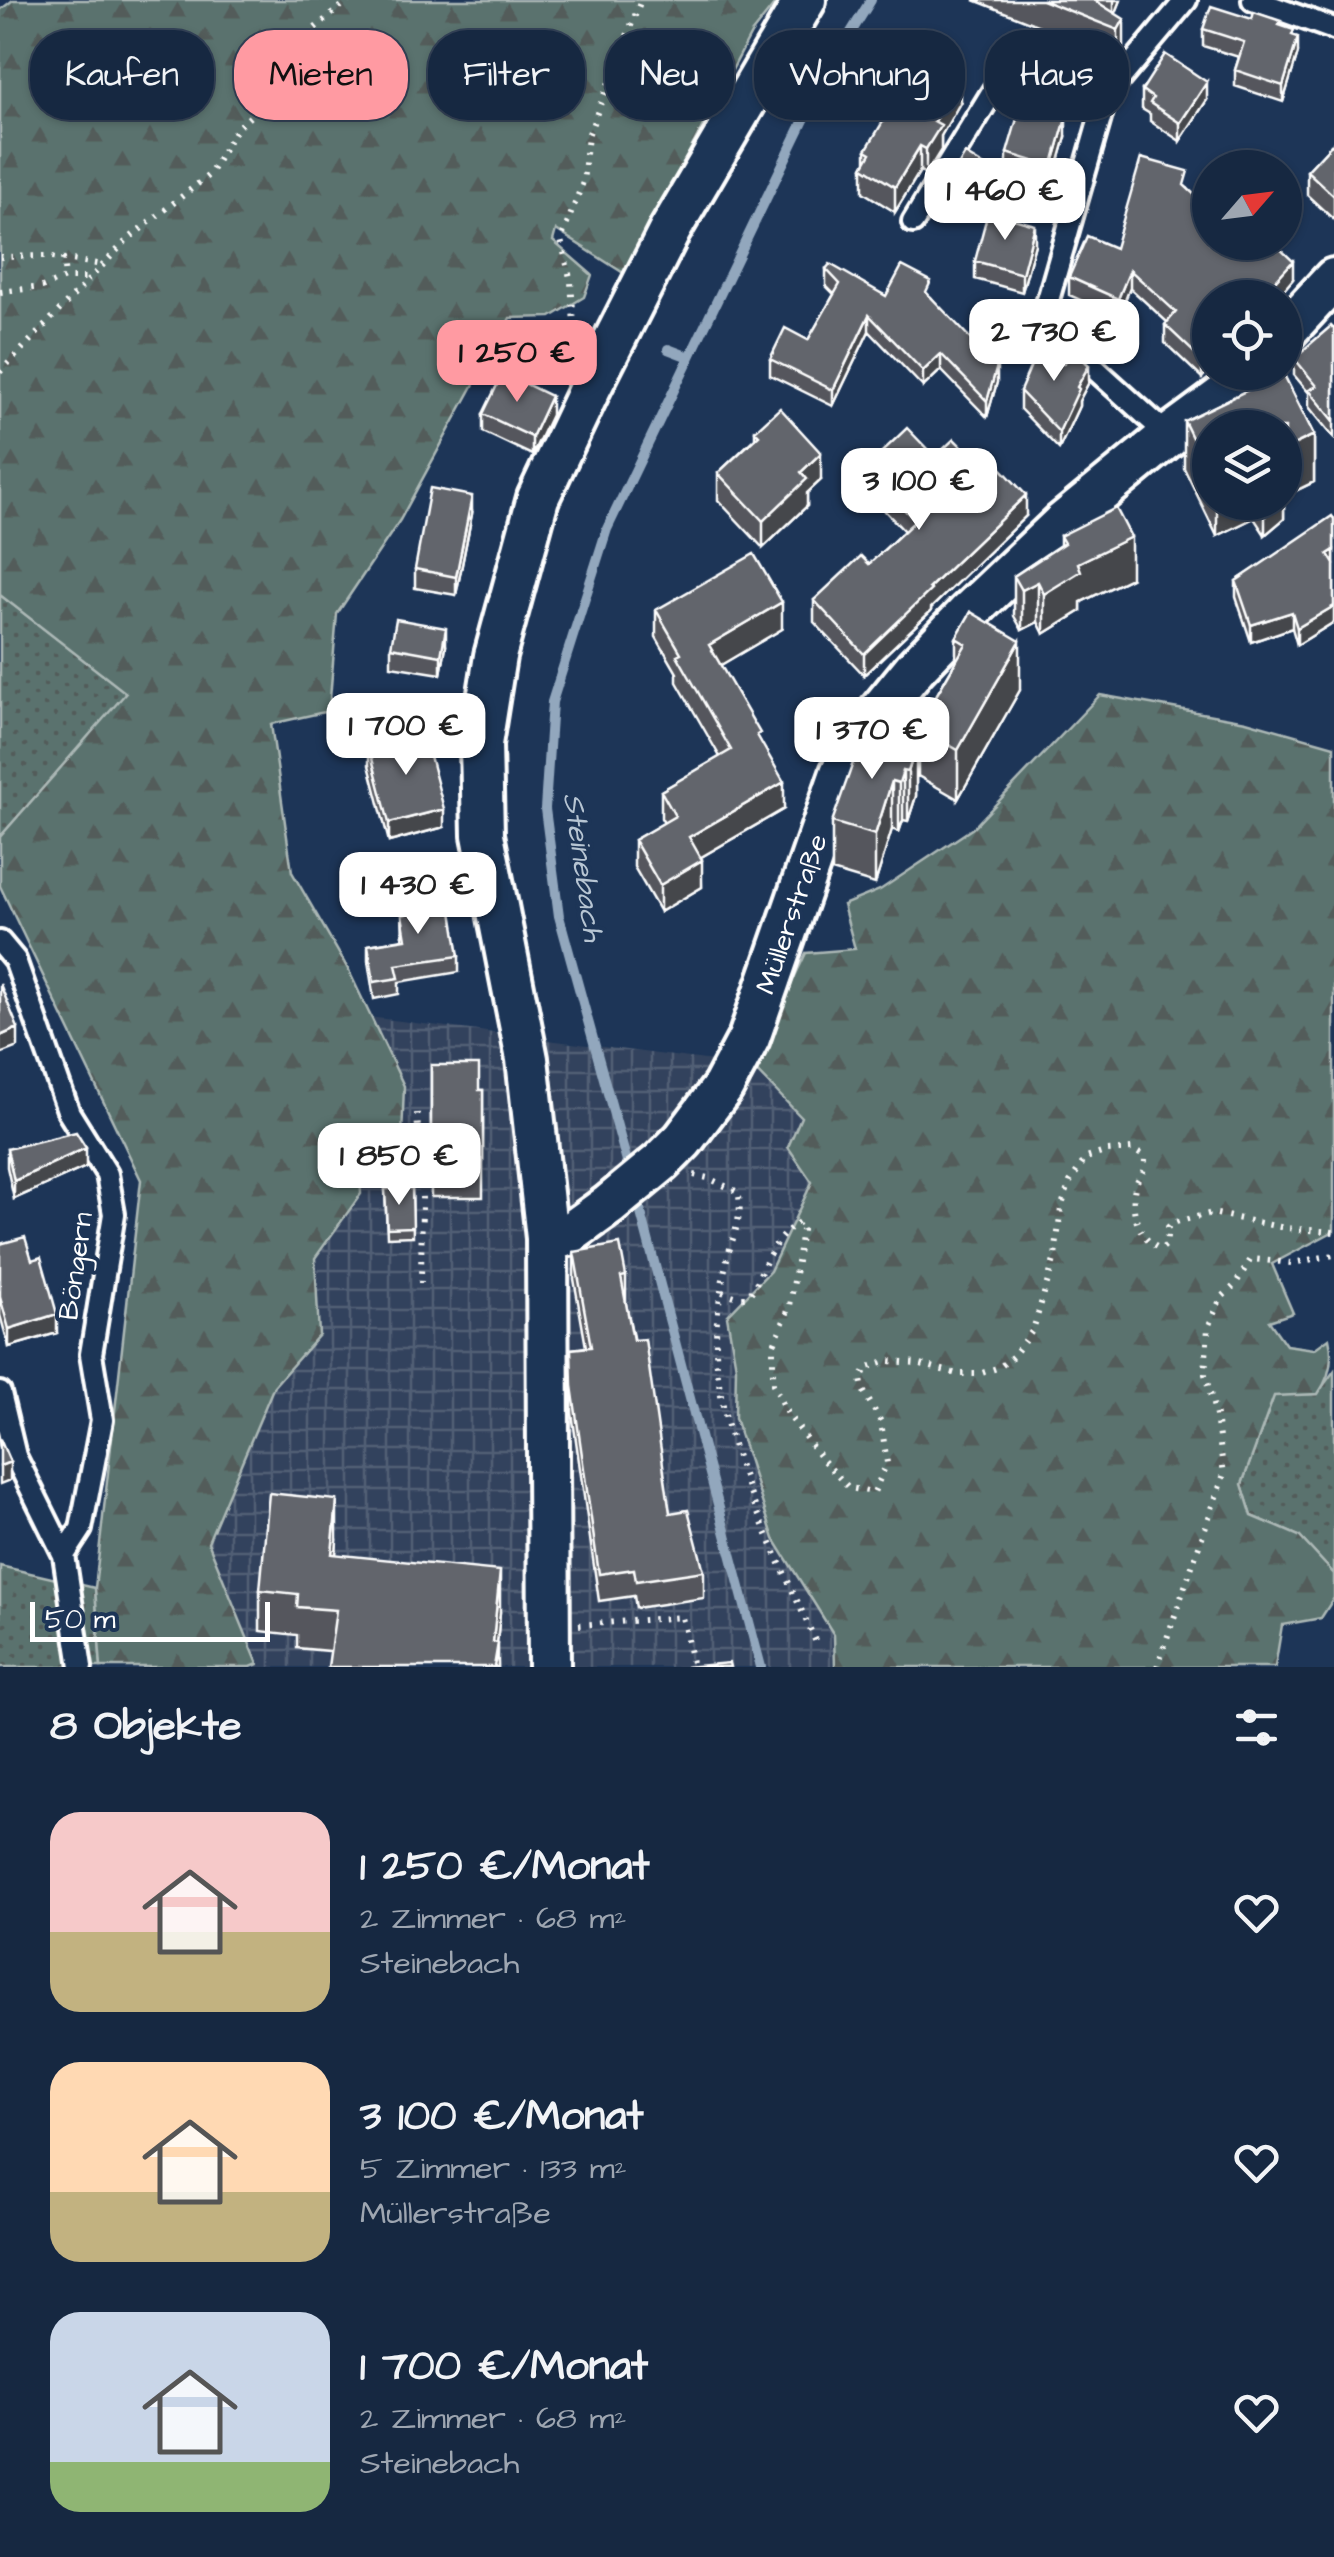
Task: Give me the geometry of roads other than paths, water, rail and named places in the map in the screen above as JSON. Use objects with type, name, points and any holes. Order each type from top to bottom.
[{"type":"street","points":[[549,1667],[547,1238],[527,1059],[482,834],[481,744],[496,656],[538,498],[670,230],[805,0]]},
{"type":"street","points":[[1302,314],[1334,279]]},
{"type":"street","name":"Müllerstraße","points":[[547,1238],[566,1236],[656,1166],[684,1140],[723,1086],[749,1038],[842,773],[865,729],[966,614],[1063,523],[1231,390]]},
{"type":"lane","points":[[1129,68],[1186,0]]},
{"type":"lane","points":[[1254,0],[1334,29]]},
{"type":"lane","points":[[913,222],[985,103]]},
{"type":"lane","points":[[1100,120],[1042,322],[1169,436]]},
{"type":"lane","name":"Böngern","points":[[0,942],[15,960],[69,1113],[107,1174],[114,1214],[91,1354],[102,1420],[81,1529],[64,1555]]},
{"type":"lane","points":[[0,1393],[15,1456],[64,1555],[81,1667]]},
{"type":"waterway","name":"Steinebach","points":[[630,1173],[559,916],[545,809],[552,702],[607,529],[829,68],[871,0]]},
{"type":"waterway","points":[[668,349],[689,357]]},
{"type":"waterway","name":"Steinebach","points":[[636,1194],[761,1667]]}]
